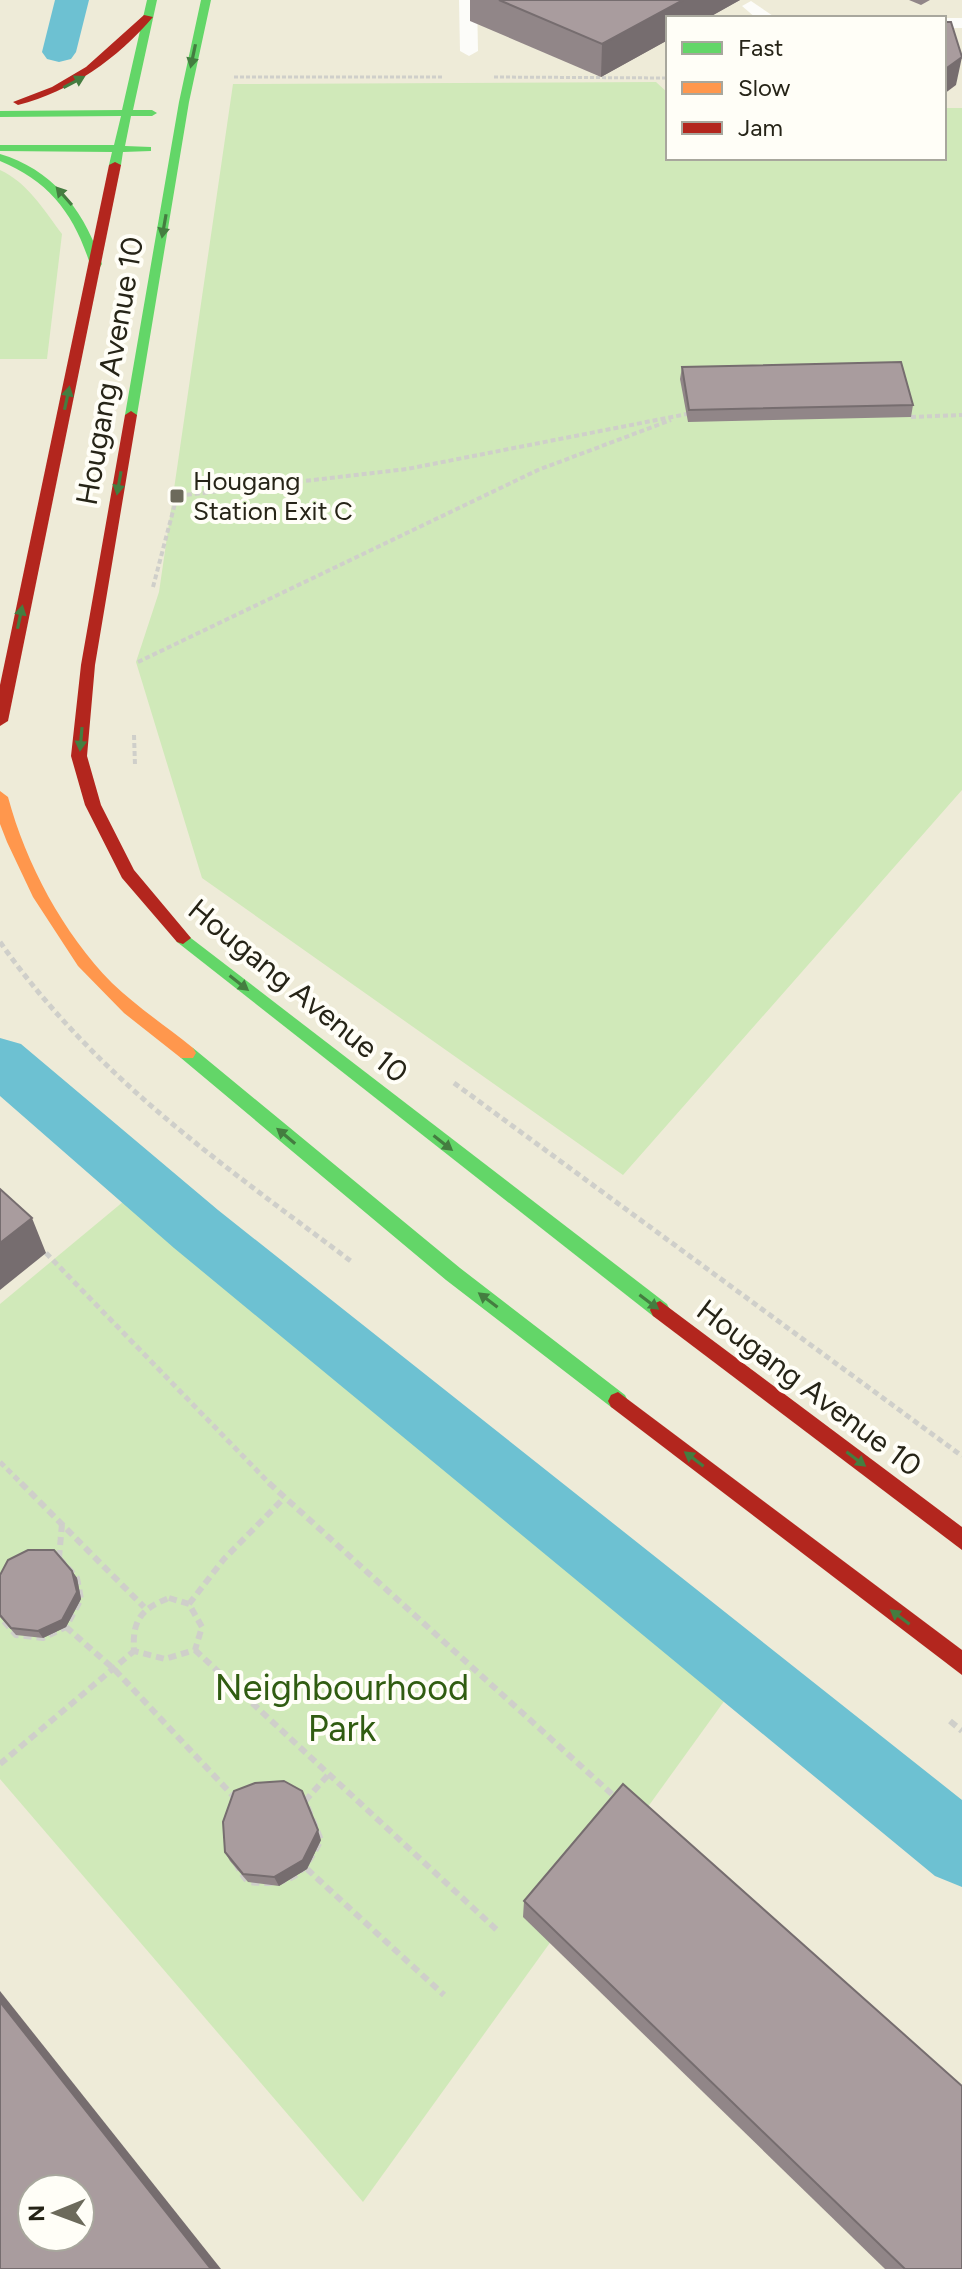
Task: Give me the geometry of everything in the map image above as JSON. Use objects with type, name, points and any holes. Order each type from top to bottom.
[{"type":"main road","name":"Hougang Avenue 10","points":[[206,0],[189,77],[88,665],[79,756],[93,805],[128,874],[177,934],[525,1207],[962,1540]]},
{"type":"main road","name":"Hougang Avenue 10","points":[[0,721],[150,8]]},
{"type":"main road","points":[[0,106],[31,100],[75,83],[104,63],[150,8]]},
{"type":"main road","points":[[0,114],[183,113]]},
{"type":"main road","points":[[0,148],[177,149]]},
{"type":"main road","points":[[0,157],[40,175],[62,193],[82,221],[96,264]]},
{"type":"main road","points":[[0,797],[6,826],[49,908],[98,979],[453,1274],[962,1664]]},
{"type":"lane","points":[[468,0],[469,51]]},
{"type":"lane","points":[[751,6],[764,16]]},
{"type":"path","points":[[189,77],[458,77]]},
{"type":"path","points":[[488,77],[666,78]]},
{"type":"path","points":[[136,662],[538,470],[687,414],[407,469],[177,496],[152,590]]},
{"type":"path","points":[[911,417],[962,415]]},
{"type":"path","points":[[134,676],[139,648]]},
{"type":"path","points":[[134,731],[135,772]]},
{"type":"path","points":[[451,1080],[962,1456]]},
{"type":"path","points":[[46,1253],[284,1498],[614,1796]]},
{"type":"path","points":[[0,1462],[144,1607]]},
{"type":"path","points":[[189,1604],[224,1559],[284,1498]]},
{"type":"path","points":[[59,1558],[62,1524]]},
{"type":"path","points":[[33,1557],[59,1558],[77,1578],[81,1599],[66,1627],[43,1638],[16,1635],[0,1617],[0,1591],[13,1567],[33,1557]]},
{"type":"path","points":[[169,1598],[189,1604],[202,1627],[195,1650],[179,1659],[166,1660],[154,1660],[134,1651],[132,1629],[144,1607],[169,1598]]},
{"type":"path","points":[[66,1627],[115,1670],[239,1801]]},
{"type":"path","points":[[195,1650],[499,1932]]},
{"type":"path","points":[[0,1764],[134,1651]]},
{"type":"path","points":[[305,1801],[329,1774]]},
{"type":"path","points":[[288,1792],[305,1801],[321,1840],[307,1869],[279,1886],[248,1882],[230,1861],[228,1831],[239,1801],[260,1793],[288,1792]]},
{"type":"path","points":[[307,1869],[444,1995]]},
{"type":"green space","points":[[656,82],[666,91],[666,160],[946,160],[946,108],[962,108],[962,790],[623,1175],[202,878],[136,662],[159,592],[233,84]]},
{"type":"green space","points":[[0,170],[27,190],[62,234],[47,359],[0,359]]},
{"type":"green space","name":"Neighbourhood Park","points":[[159,1172],[761,1650],[363,2202],[0,1779],[0,1304]]},
{"type":"building","points":[[499,0],[683,0],[602,44]]},
{"type":"building","points":[[946,22],[951,22],[962,57],[946,69]]},
{"type":"building","points":[[901,362],[913,405],[689,410],[682,367]]},
{"type":"building","points":[[0,1189],[32,1218],[0,1243]]},
{"type":"building","points":[[28,1550],[54,1550],[72,1571],[77,1592],[62,1620],[38,1631],[11,1628],[0,1615],[0,1575],[8,1560]]},
{"type":"building","points":[[284,1781],[302,1791],[318,1830],[303,1860],[274,1877],[243,1874],[225,1852],[223,1822],[234,1791],[255,1783]]},
{"type":"building","points":[[623,1784],[962,2086],[962,2269],[905,2269],[524,1901]]},
{"type":"building","points":[[0,2002],[211,2269],[0,2269]]},
{"type":"waterway","points":[[59,52],[72,0]]},
{"type":"waterway","points":[[0,1061],[196,1229],[962,1849]]},
{"type":"traffic: fast","points":[[115,165],[152,0]]},
{"type":"traffic: fast","points":[[131,415],[184,102],[206,0]]},
{"type":"traffic: fast","points":[[0,114],[152,113]]},
{"type":"traffic: fast","points":[[0,148],[147,149]]},
{"type":"traffic: fast","points":[[0,157],[35,174],[62,197],[82,227],[96,264]]},
{"type":"traffic: fast","points":[[183,938],[660,1310]]},
{"type":"traffic: fast","points":[[187,1053],[453,1274],[618,1401]]},
{"type":"traffic: slow","points":[[0,797],[26,868],[54,918],[84,962],[119,999],[187,1053]]},
{"type":"traffic: jam","points":[[18,102],[56,89],[89,70],[148,17]]},
{"type":"traffic: jam","points":[[0,721],[115,165]]},
{"type":"traffic: jam","points":[[131,415],[88,665],[79,756],[93,805],[128,874],[183,938]]},
{"type":"traffic: jam","points":[[660,1310],[962,1540]]},
{"type":"traffic: jam","points":[[618,1401],[962,1664]]},
{"type":"place","name":"Hougang Station Exit C","points":[[177,496]]}]
